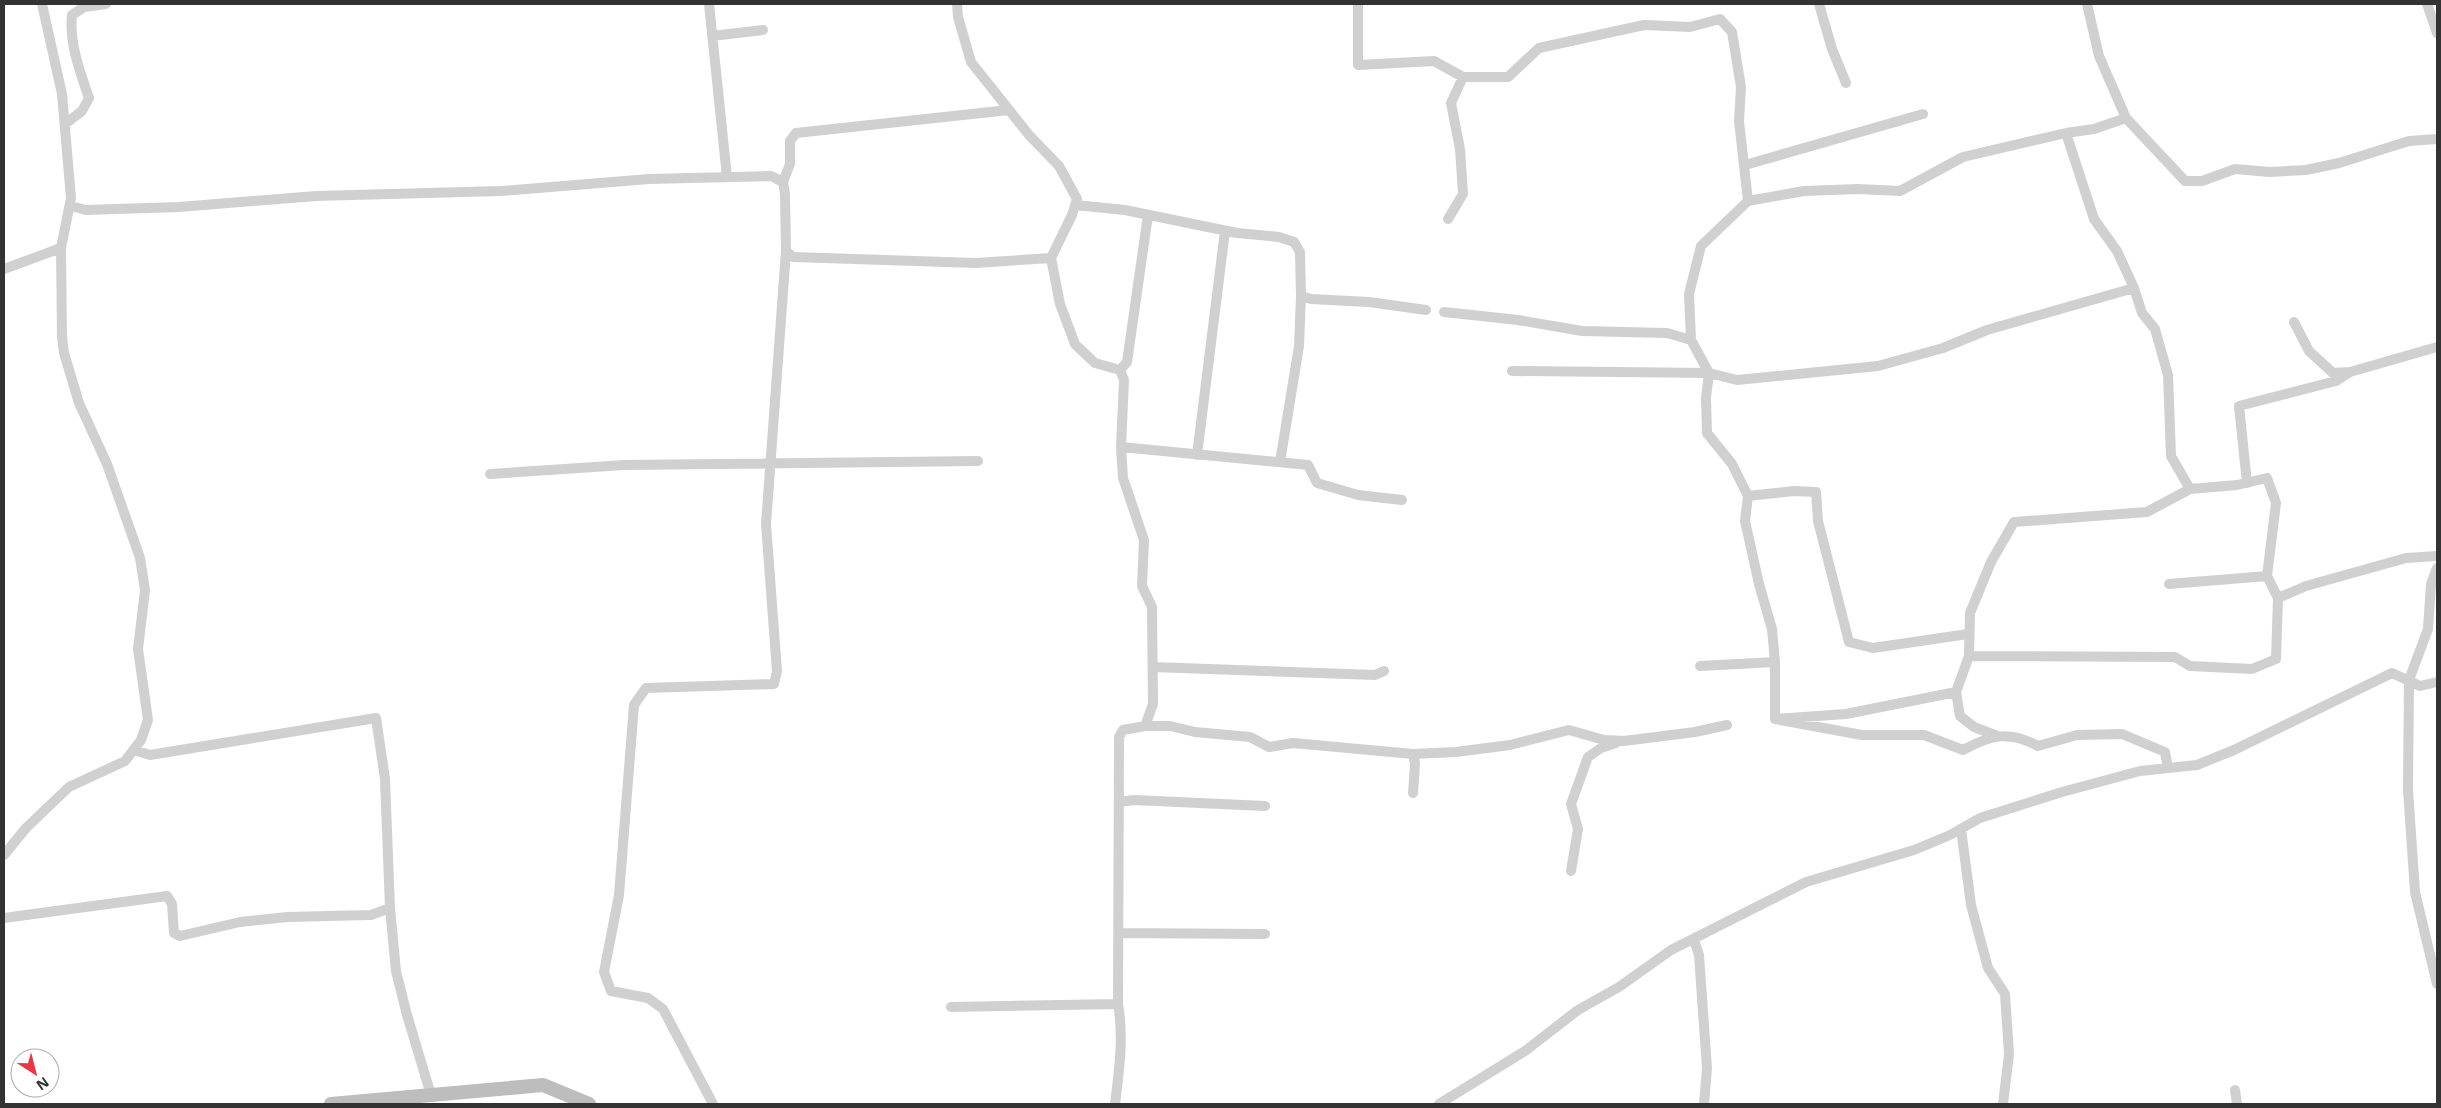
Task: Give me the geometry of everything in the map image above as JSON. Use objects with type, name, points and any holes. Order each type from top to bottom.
[{"type":"street","points":[[4,855],[26,828],[69,787],[125,760],[141,740],[148,720],[138,649],[144,580],[132,532],[67,368],[62,337],[61,248],[71,206],[60,80],[42,4]]},
{"type":"street","points":[[65,124],[82,111],[89,98],[81,75],[71,29],[72,15],[84,7],[106,4]]},
{"type":"street","points":[[708,4],[727,177]]},
{"type":"street","points":[[957,4],[958,17],[971,62],[1029,135],[1059,166],[1077,199],[1051,258],[1060,304],[1075,344],[1095,363],[1120,370]]},
{"type":"street","points":[[1358,4],[1358,65],[1434,61],[1463,77],[1508,77],[1539,48],[1644,25],[1690,27],[1720,19],[1732,32],[1742,87],[1739,121],[1748,201]]},
{"type":"street","points":[[1819,4],[1832,49],[1846,82]]},
{"type":"street","points":[[2088,4],[2099,56],[2126,118],[2185,180],[2202,180],[2235,169],[2270,172],[2306,170],[2339,163],[2409,141],[2437,139]]},
{"type":"street","points":[[2427,4],[2437,33]]},
{"type":"street","points":[[712,36],[763,30]]},
{"type":"street","points":[[1448,219],[1463,194],[1460,149],[1451,104],[1463,77]]},
{"type":"street","points":[[714,1104],[662,1009],[648,998],[611,991],[604,972],[619,895],[634,704],[646,688],[774,684],[777,670],[766,524],[778,339],[786,251],[783,182],[790,164],[790,141],[796,132],[1009,110]]},
{"type":"street","points":[[1745,165],[1924,114]]},
{"type":"street","points":[[1775,719],[1775,662],[1772,629],[1759,584],[1745,521],[1748,496],[1732,464],[1706,433],[1706,398],[1709,373],[1691,340],[1689,294],[1700,246],[1748,201],[1804,192],[1858,188],[1900,191],[1964,157],[2094,129],[2126,118]]},
{"type":"street","points":[[2066,134],[2094,219],[2117,251],[2134,288],[2142,314],[2155,329],[2168,375],[2171,456],[2190,489]]},
{"type":"street","points":[[71,206],[86,210],[179,207],[316,196],[501,191],[649,179],[770,176],[783,182]]},
{"type":"street","points":[[1075,205],[1125,210],[1225,231],[1279,237],[1294,242],[1300,252],[1301,296],[1298,346],[1280,462]]},
{"type":"street","points":[[1120,370],[1127,362],[1148,215]]},
{"type":"street","points":[[1198,455],[1225,231]]},
{"type":"street","points":[[4,270],[61,248]]},
{"type":"street","points":[[786,251],[793,257],[976,263],[1051,258]]},
{"type":"street","points":[[1512,372],[1709,373],[1737,380],[1878,366],[1943,348],[1987,330],[2134,288]]},
{"type":"street","points":[[1301,296],[1311,300],[1369,302],[1426,310]]},
{"type":"street","points":[[1444,312],[1518,320],[1582,331],[1667,333],[1691,340]]},
{"type":"street","points":[[2294,322],[2309,351],[2333,373],[2350,372],[2437,347]]},
{"type":"street","points":[[1120,370],[1124,380],[1121,447],[1123,478],[1144,540],[1142,586],[1152,607],[1153,704],[1145,726]]},
{"type":"street","points":[[2247,483],[2239,406],[2336,380],[2350,372]]},
{"type":"street","points":[[1121,447],[1308,465],[1317,483],[1358,495],[1402,500]]},
{"type":"street","points":[[490,474],[624,465],[978,461]]},
{"type":"street","points":[[1969,656],[2175,657],[2190,666],[2252,669],[2276,659],[2278,598],[2267,576],[2276,503],[2267,478],[2247,483],[2190,489],[2147,512],[2014,522],[1991,562],[1970,613],[1968,634],[1969,656],[1956,692],[1960,716],[1974,727],[1995,735],[2023,738],[2038,746],[2077,735],[2122,734],[2165,752],[2168,768]]},
{"type":"street","points":[[1748,496],[1794,491],[1816,492],[1818,521],[1849,642],[1873,648],[1968,634]]},
{"type":"street","points":[[2278,598],[2306,586],[2406,558],[2437,556]]},
{"type":"street","points":[[2437,568],[2431,584],[2433,617],[2408,680],[2408,790],[2414,892],[2437,984]]},
{"type":"street","points":[[2169,584],[2267,576]]},
{"type":"street","points":[[1700,666],[1775,662]]},
{"type":"street","points":[[1153,667],[1375,675],[1384,671]]},
{"type":"street","points":[[1439,1104],[1524,1052],[1578,1010],[1619,987],[1671,950],[1806,882],[1914,850],[1961,829],[1980,818],[2062,792],[2140,771],[2197,764],[2234,750],[2392,673],[2420,686],[2437,682]]},
{"type":"street","points":[[1775,719],[1846,714],[1956,692]]},
{"type":"street","points":[[134,750],[150,755],[376,718],[385,779],[390,908],[396,971],[431,1095]]},
{"type":"street","points":[[1775,719],[1862,734],[1924,735],[1963,750],[1995,735]]},
{"type":"street","points":[[1571,871],[1578,829],[1571,804],[1588,757],[1601,748],[1624,741],[1695,732],[1728,725]]},
{"type":"street","points":[[1115,1104],[1121,1057],[1122,1024],[1118,1004],[1120,737],[1123,730],[1145,726],[1170,726],[1196,732],[1250,737],[1269,747],[1293,743],[1414,754],[1456,752],[1510,745],[1569,730],[1604,740],[1624,741]]},
{"type":"street","points":[[1413,793],[1414,754]]},
{"type":"street","points":[[1120,802],[1134,800],[1265,806]]},
{"type":"street","points":[[1961,829],[1971,906],[1988,968],[2005,994],[2009,1054],[2003,1104]]},
{"type":"street","points":[[4,918],[167,896],[172,904],[174,933],[180,936],[240,922],[287,917],[371,915],[390,908]]},
{"type":"street","points":[[1119,933],[1265,934]]},
{"type":"street","points":[[1694,940],[1700,955],[1707,1068],[1704,1104]]},
{"type":"street","points":[[951,1007],[1118,1004]]},
{"type":"street","points":[[338,1104],[543,1085],[588,1104]]},
{"type":"street","points":[[2235,1090],[2237,1104]]}]
